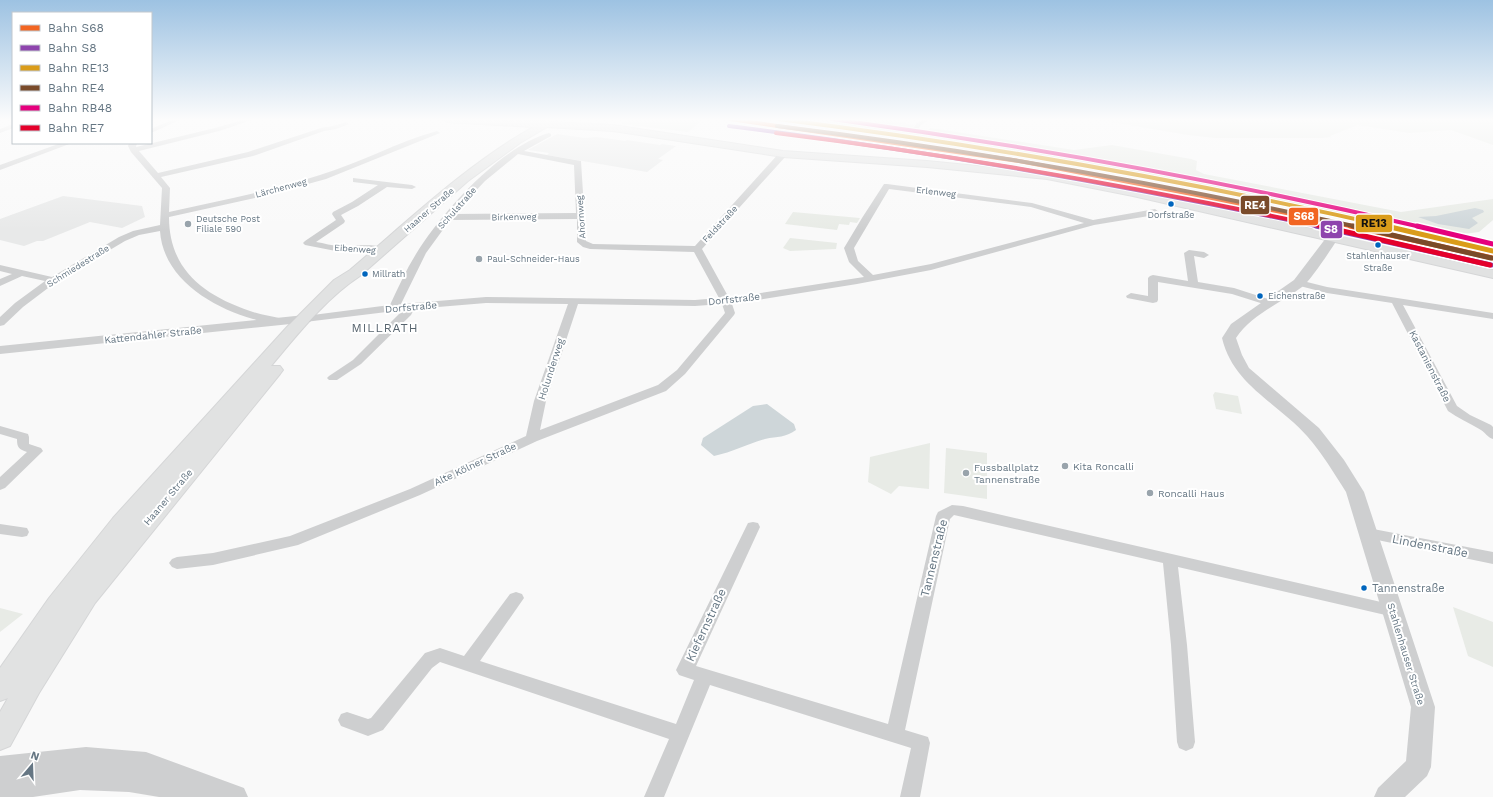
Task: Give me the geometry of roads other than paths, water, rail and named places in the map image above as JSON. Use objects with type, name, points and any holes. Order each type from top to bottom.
[{"type":"main road","name":"Haaner Straße","points":[[0,689],[57,605],[121,524],[208,428],[292,330],[314,318],[356,280],[355,273],[464,179],[496,156]]},
{"type":"main road","points":[[770,156],[780,158],[927,164],[1047,176],[1133,192],[1493,274]]},
{"type":"main road","name":"Haaner Straße","points":[[0,737],[38,672],[87,596],[301,338],[314,318]]},
{"type":"street","points":[[0,168],[32,156]]},
{"type":"street","points":[[142,156],[166,188],[165,227],[168,249],[178,267],[184,274],[197,288],[217,300],[244,313],[264,320],[285,322]]},
{"type":"street","points":[[157,176],[241,156]]},
{"type":"street","name":"Lärchenweg","points":[[165,215],[290,187],[377,156]]},
{"type":"street","name":"Schulstraße","points":[[394,308],[413,266],[430,238],[446,218],[478,185],[511,156]]},
{"type":"street","name":"Ahornweg","points":[[540,156],[578,163],[582,242],[586,245],[593,247],[696,249]]},
{"type":"street","name":"Feldstraße","points":[[726,302],[696,249],[780,158]]},
{"type":"street","points":[[356,180],[412,186]]},
{"type":"street","name":"Eibenweg","points":[[382,250],[360,248],[341,249],[308,243],[341,221],[336,214],[385,184]]},
{"type":"street","name":"Erlenweg","points":[[871,278],[854,262],[849,248],[887,186],[1032,205],[1093,223]]},
{"type":"street","points":[[341,198],[361,200]]},
{"type":"street","name":"Dorfstraße","points":[[314,318],[394,308],[486,300],[695,303],[726,302],[871,278],[931,266],[990,252],[1093,223],[1155,212]]},
{"type":"street","name":"Birkenweg","points":[[446,218],[581,216]]},
{"type":"street","name":"Schmiedestraße","points":[[0,323],[19,305],[53,280],[122,238],[136,233],[165,227]]},
{"type":"street","name":"Stahlenhauser Straße","points":[[1333,237],[1299,283],[1236,327],[1229,338],[1236,361],[1244,371],[1313,432],[1338,464],[1355,492],[1394,611],[1423,707],[1418,767],[1387,797]]},
{"type":"street","points":[[1193,283],[1189,253],[1204,255]]},
{"type":"street","points":[[0,268],[53,280]]},
{"type":"street","points":[[0,283],[21,273]]},
{"type":"street","points":[[1131,296],[1153,300],[1153,278],[1193,283],[1234,291],[1270,303]]},
{"type":"street","points":[[1299,283],[1327,290],[1493,316]]},
{"type":"street","name":"Holunderweg","points":[[532,438],[540,401],[574,301]]},
{"type":"street","name":"Kastanienstraße","points":[[1396,301],[1452,408],[1466,418],[1486,428],[1493,435]]},
{"type":"street","name":"Alte Kölner Straße","points":[[177,564],[213,559],[293,541],[408,495],[532,438],[662,388],[681,372],[730,313],[726,302]]},
{"type":"street","points":[[333,378],[357,362],[407,313],[410,307]]},
{"type":"street","points":[[237,327],[243,318],[244,313]]},
{"type":"street","name":"Kattendahler Straße","points":[[0,350],[314,318]]},
{"type":"street","points":[[0,430],[23,437],[23,446],[36,451],[0,485]]},
{"type":"street","name":"Tannenstraße","points":[[895,735],[943,516],[952,510],[963,511],[1394,611]]},
{"type":"street","name":"Kiefernstraße","points":[[654,797],[705,676],[686,670],[753,527]]},
{"type":"street","points":[[0,529],[22,532]]},
{"type":"street","name":"Lindenstraße","points":[[1368,533],[1493,558]]},
{"type":"street","points":[[1170,560],[1179,645],[1186,742]]},
{"type":"street","points":[[468,664],[516,598]]},
{"type":"street","points":[[347,720],[368,728],[377,724],[431,658],[440,655],[680,734]]},
{"type":"street","points":[[705,676],[921,743],[910,797]]},
{"type":"street","points":[[0,768],[86,759],[138,763],[146,764],[232,795]]},
{"type":"street","points":[[0,788],[80,778],[129,780],[232,795]]},
{"type":"rail line","name":"S8","points":[[943,156],[1018,168],[1137,190],[1491,265]]},
{"type":"rail line","name":"RE7","points":[[947,156],[1103,182],[1269,215],[1490,265]]},
{"type":"rail line","name":"S68","points":[[988,156],[1257,206],[1493,258]]},
{"type":"rail line","name":"RE4","points":[[992,156],[1104,175],[1270,208],[1491,258]]},
{"type":"rail line","name":"RE13","points":[[1038,156],[1272,201],[1493,251]]},
{"type":"rail line","name":"RB48","points":[[1077,156],[1164,172],[1329,206],[1493,244]]},
{"type":"place","name":"Dorfstraße","points":[[1171,204]]},
{"type":"place","name":"Deutsche Post Filiale 590","points":[[188,224]]},
{"type":"place","name":"Stahlenhauser Straße","points":[[1378,245]]},
{"type":"place","name":"Paul-Schneider-Haus","points":[[479,259]]},
{"type":"place","name":"Millrath","points":[[365,274]]},
{"type":"place","name":"Eichenstraße","points":[[1260,296]]},
{"type":"place","name":"Kita Roncalli","points":[[1065,466]]},
{"type":"place","name":"Fussballplatz Tannenstraße","points":[[966,473]]},
{"type":"place","name":"Roncalli Haus","points":[[1150,493]]},
{"type":"place","name":"Tannenstraße","points":[[1364,588]]},
{"type":"district","name":"MILLRATH","points":[[385,328]]}]
